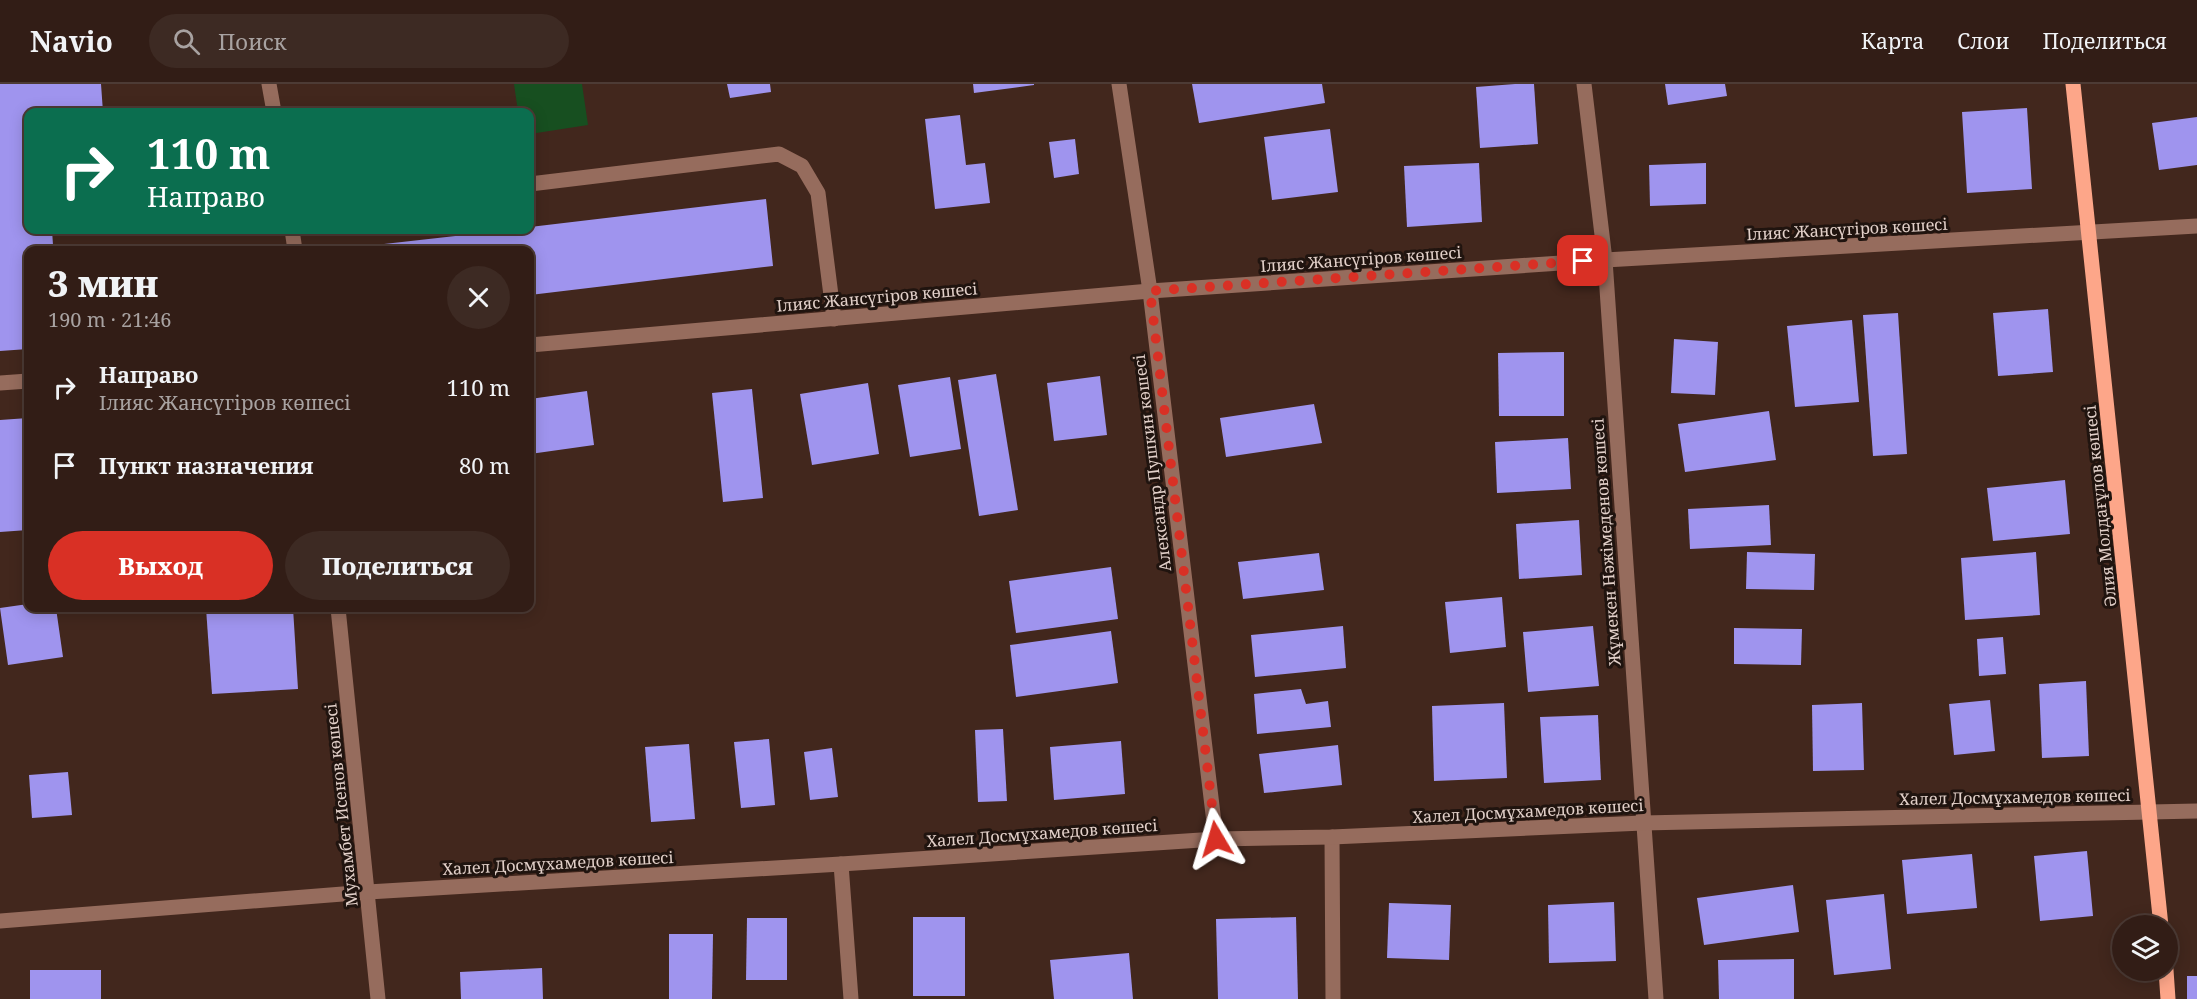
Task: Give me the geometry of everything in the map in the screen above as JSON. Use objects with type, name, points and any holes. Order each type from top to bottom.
[{"type":"main road","name":"Әлия Молдағұлов көшесі","points":[[2073,84],[2160,915]]},
{"type":"main road","points":[[2167,981],[2168,999]]},
{"type":"street","points":[[269,84],[272,108]]},
{"type":"street","name":"Александр Пушкин көшесі","points":[[1119,84],[1150,291],[1216,839]]},
{"type":"street","name":"Жұмекен Нәжімеденов көшесі","points":[[1584,84],[1605,260],[1656,999]]},
{"type":"street","points":[[534,184],[779,154],[802,166],[818,193],[834,319]]},
{"type":"street","name":"Ілияс Жансүгіров көшесі","points":[[534,345],[1150,291],[1605,260],[2197,226]]},
{"type":"street","points":[[0,383],[24,381]]},
{"type":"street","name":"Мухамбет Исенов көшесі","points":[[338,612],[378,999]]},
{"type":"street","name":"Халел Досмұхамедов көшесі","points":[[0,921],[368,892],[1216,839],[1332,837],[1643,823],[2197,811]]},
{"type":"street","points":[[1332,837],[1333,999]]},
{"type":"street","points":[[841,864],[851,999]]},
{"type":"green space","points":[[514,84],[582,84],[588,125],[534,133],[534,108],[517,108]]},
{"type":"building","points":[[0,84],[101,84],[103,108],[24,108],[24,234],[52,234],[53,245],[24,246],[24,349],[0,351]]},
{"type":"building","points":[[727,84],[770,84],[771,92],[730,98]]},
{"type":"building","points":[[973,84],[1034,84],[1034,85],[974,93]]},
{"type":"building","points":[[1192,84],[1322,84],[1325,103],[1199,123]]},
{"type":"building","points":[[1534,84],[1538,144],[1480,148],[1476,87]]},
{"type":"building","points":[[1665,84],[1725,84],[1727,96],[1668,105]]},
{"type":"building","points":[[2027,108],[2032,189],[1967,193],[1962,112]]},
{"type":"building","points":[[960,115],[966,165],[985,163],[990,203],[935,209],[925,119]]},
{"type":"building","points":[[2197,117],[2197,165],[2159,170],[2152,123]]},
{"type":"building","points":[[1330,129],[1338,192],[1272,200],[1264,137]]},
{"type":"building","points":[[1075,139],[1079,174],[1054,178],[1049,142]]},
{"type":"building","points":[[1479,163],[1482,222],[1407,227],[1404,166]]},
{"type":"building","points":[[1706,163],[1706,204],[1650,206],[1649,165]]},
{"type":"building","points":[[766,199],[773,266],[534,295],[534,246],[384,246],[384,244],[473,234],[534,234],[534,227]]},
{"type":"building","points":[[2048,309],[2053,372],[1998,376],[1993,313]]},
{"type":"building","points":[[1898,313],[1907,454],[1873,456],[1863,315]]},
{"type":"building","points":[[1852,320],[1859,402],[1795,407],[1787,326]]},
{"type":"building","points":[[1674,339],[1718,342],[1715,395],[1671,393]]},
{"type":"building","points":[[1564,352],[1564,416],[1499,416],[1498,353]]},
{"type":"building","points":[[996,374],[1018,510],[979,516],[958,380]]},
{"type":"building","points":[[1100,376],[1107,435],[1054,441],[1047,383]]},
{"type":"building","points":[[950,377],[961,449],[910,457],[898,385]]},
{"type":"building","points":[[868,383],[879,454],[812,465],[800,394]]},
{"type":"building","points":[[752,389],[763,498],[723,502],[712,393]]},
{"type":"building","points":[[587,391],[594,445],[534,453],[534,398]]},
{"type":"building","points":[[1314,404],[1322,443],[1226,457],[1220,418]]},
{"type":"building","points":[[1769,411],[1776,460],[1685,472],[1678,424]]},
{"type":"building","points":[[24,418],[24,530],[0,532],[0,420]]},
{"type":"building","points":[[1568,438],[1571,489],[1497,493],[1495,442]]},
{"type":"building","points":[[2065,480],[2070,534],[1993,541],[1987,488]]},
{"type":"building","points":[[1769,505],[1771,545],[1690,549],[1688,509]]},
{"type":"building","points":[[1579,520],[1582,575],[1519,579],[1516,524]]},
{"type":"building","points":[[1747,552],[1815,554],[1814,590],[1746,589]]},
{"type":"building","points":[[2036,552],[2040,615],[1965,620],[1961,558]]},
{"type":"building","points":[[1319,553],[1324,590],[1243,599],[1238,562]]},
{"type":"building","points":[[1111,567],[1118,619],[1016,633],[1009,581]]},
{"type":"building","points":[[1502,597],[1506,647],[1450,653],[1445,602]]},
{"type":"building","points":[[24,605],[24,612],[57,612],[63,657],[8,665],[0,608]]},
{"type":"building","points":[[206,612],[293,612],[298,689],[212,694]]},
{"type":"building","points":[[1343,626],[1346,668],[1255,677],[1251,635]]},
{"type":"building","points":[[1593,626],[1599,686],[1528,692],[1523,632]]},
{"type":"building","points":[[1734,628],[1802,629],[1801,665],[1734,664]]},
{"type":"building","points":[[1111,631],[1118,683],[1016,697],[1010,645]]},
{"type":"building","points":[[2003,637],[2006,674],[1979,676],[1977,639]]},
{"type":"building","points":[[2086,681],[2089,756],[2042,758],[2039,684]]},
{"type":"building","points":[[1301,689],[1306,704],[1328,701],[1331,727],[1257,734],[1254,694]]},
{"type":"building","points":[[1990,700],[1995,751],[1954,755],[1949,704]]},
{"type":"building","points":[[1504,703],[1507,778],[1434,781],[1432,706]]},
{"type":"building","points":[[1862,703],[1864,770],[1813,771],[1812,705]]},
{"type":"building","points":[[1598,715],[1601,780],[1544,783],[1540,717]]},
{"type":"building","points":[[1003,729],[1007,801],[978,802],[975,730]]},
{"type":"building","points":[[769,739],[775,805],[741,808],[734,742]]},
{"type":"building","points":[[1121,741],[1125,794],[1054,800],[1050,747]]},
{"type":"building","points":[[689,744],[695,819],[651,822],[645,747]]},
{"type":"building","points":[[1338,745],[1342,785],[1264,793],[1259,754]]},
{"type":"building","points":[[832,748],[838,797],[810,800],[804,752]]},
{"type":"building","points":[[68,772],[72,815],[32,818],[29,775]]},
{"type":"building","points":[[2087,851],[2093,916],[2040,921],[2034,856]]},
{"type":"building","points":[[1972,854],[1977,908],[1907,914],[1902,860]]},
{"type":"building","points":[[1793,885],[1799,932],[1704,945],[1697,898]]},
{"type":"building","points":[[1884,894],[1891,969],[1834,975],[1826,900]]},
{"type":"building","points":[[1614,902],[1616,961],[1549,963],[1548,905]]},
{"type":"building","points":[[1389,903],[1451,905],[1449,960],[1387,958]]},
{"type":"building","points":[[913,917],[965,917],[965,996],[913,996]]},
{"type":"building","points":[[1296,917],[1298,999],[1218,999],[1216,919]]},
{"type":"building","points":[[747,918],[787,918],[787,980],[746,980]]},
{"type":"building","points":[[669,934],[713,934],[712,999],[669,999]]},
{"type":"building","points":[[1129,953],[1133,999],[1054,999],[1050,960]]},
{"type":"building","points":[[1794,959],[1794,999],[1719,999],[1718,960]]},
{"type":"building","points":[[542,968],[543,999],[461,999],[460,972]]},
{"type":"building","points":[[30,970],[101,970],[101,999],[30,999]]},
{"type":"building","points":[[2187,976],[2197,976],[2197,999],[2187,999]]},
{"type":"route","points":[[1216,839],[1150,291],[1583,261]]}]
